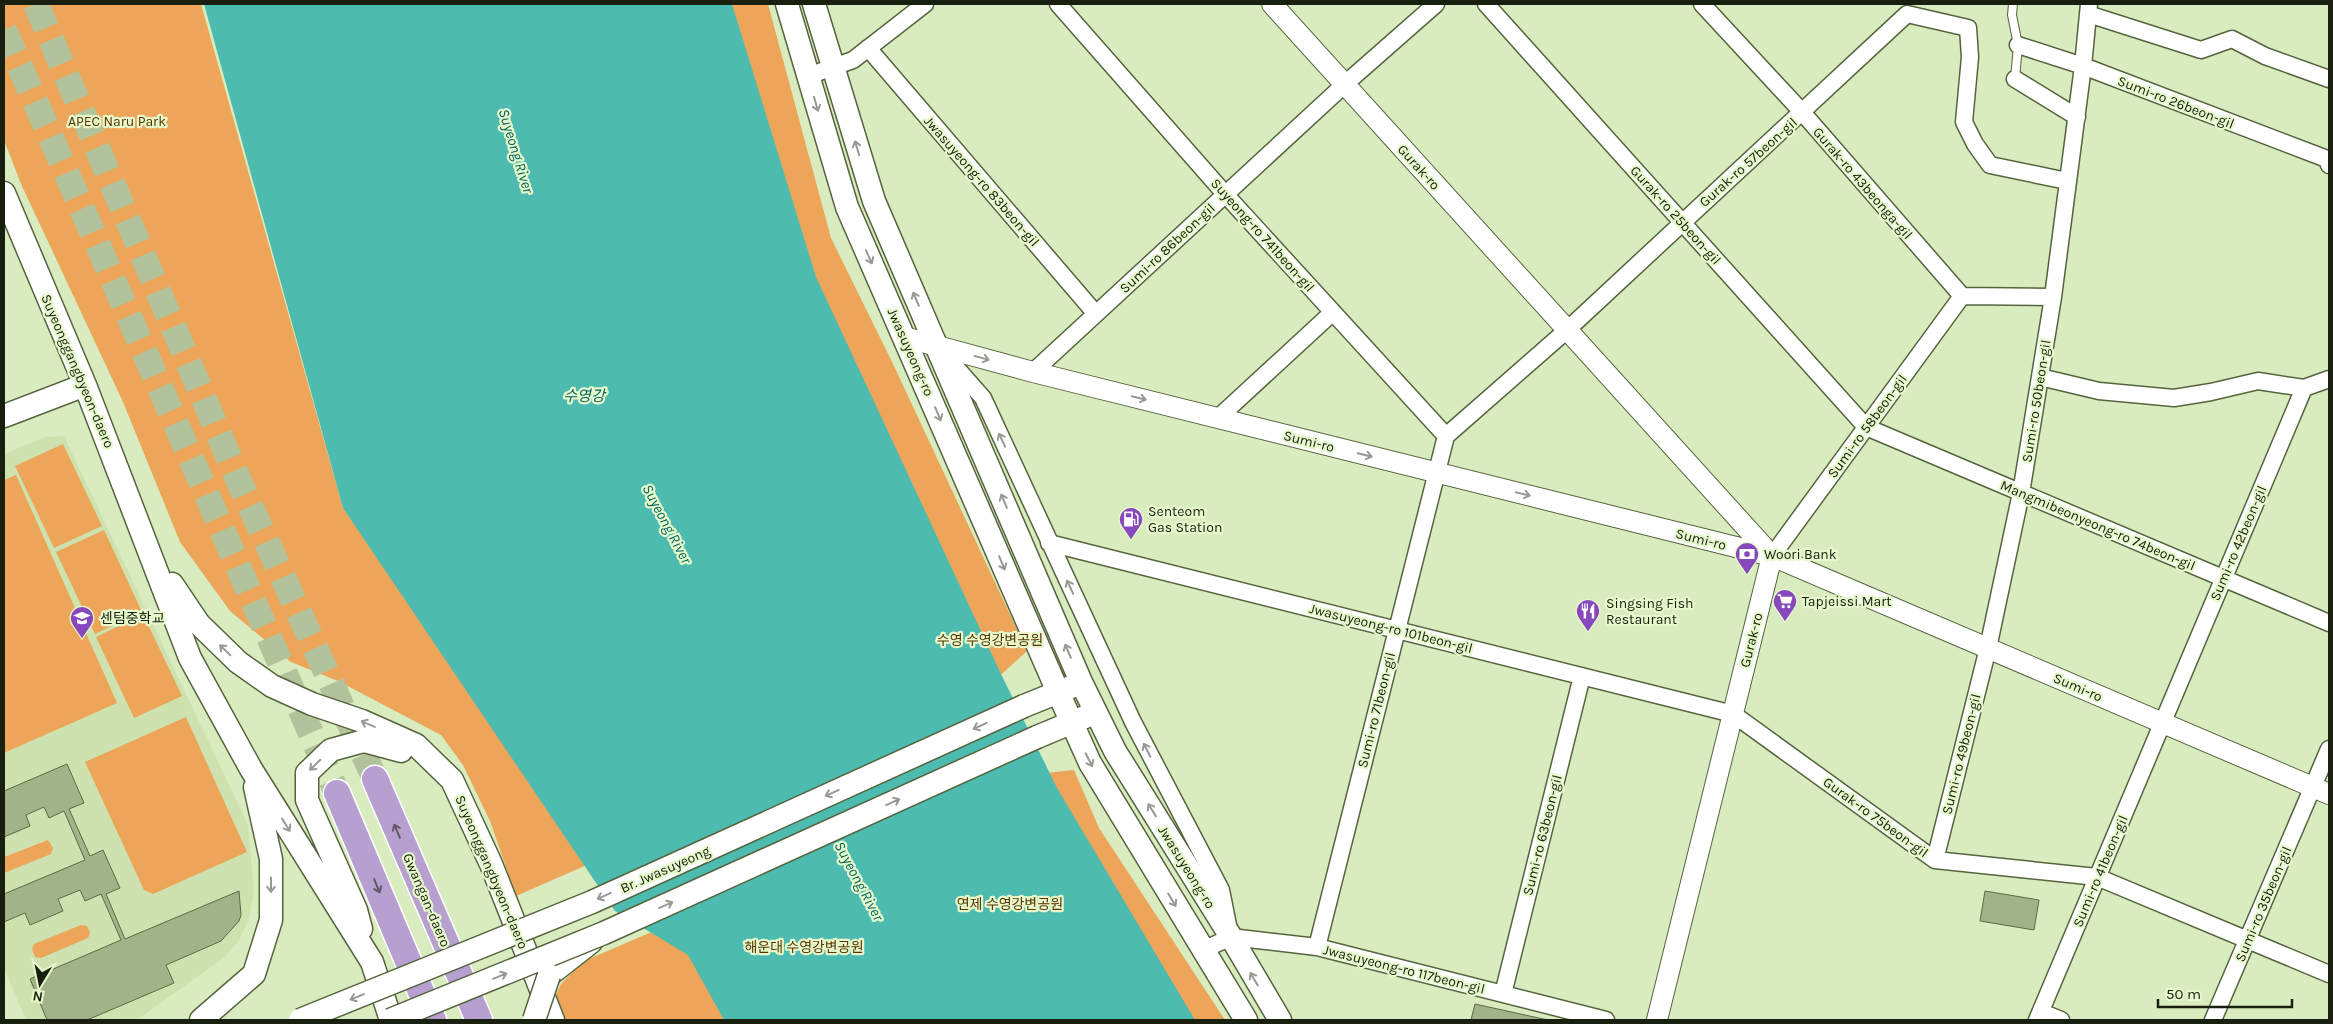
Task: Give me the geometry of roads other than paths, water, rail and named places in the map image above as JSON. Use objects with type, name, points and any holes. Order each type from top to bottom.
[{"type":"highway","name":"Gwangan-daero","points":[[375,779],[479,1020]]},
{"type":"highway","points":[[337,793],[433,1020]]},
{"type":"main road","name":"Jwasuyeong-ro","points":[[787,4],[847,207],[1072,723],[1090,762],[1246,1020]]},
{"type":"main road","name":"Jwasuyeong-ro","points":[[814,4],[874,201],[1081,682],[1115,751],[1231,937],[1280,1020]]},
{"type":"main road","name":"Suyeonggangbyeon-daero","points":[[4,193],[85,385],[190,658],[251,769]]},
{"type":"main road","points":[[4,416],[85,385]]},
{"type":"main road","name":"Suyeonggangbyeon-daero","points":[[150,550],[199,624],[238,662],[272,686],[312,704],[362,721],[416,745],[452,780],[492,864],[553,1020]]},
{"type":"main road","points":[[1058,692],[1081,682]]},
{"type":"main road","name":"Br. Jwasuyeong","points":[[300,1020],[592,902],[1058,692]]},
{"type":"main road","points":[[452,780],[399,750],[364,740],[331,750],[307,773],[307,800],[356,910],[390,1020],[604,933],[1096,712]]},
{"type":"main road","points":[[251,769],[372,962]]},
{"type":"main road","points":[[201,1020],[254,974],[271,920],[272,859],[251,769]]},
{"type":"main road","points":[[534,1020],[549,975],[576,952],[604,933]]},
{"type":"street","points":[[808,76],[853,60],[925,4]]},
{"type":"street","name":"Suyeong-ro 741beon-gil","points":[[1058,4],[1225,194],[1446,436]]},
{"type":"street","name":"Gurak-ro","points":[[1272,4],[1772,556],[1658,1020]]},
{"type":"street","name":"Sumi-ro 86beon-gil","points":[[1033,372],[1345,84],[1436,4]]},
{"type":"street","name":"Gurak-ro 25beon-gil","points":[[1486,4],[1866,427]]},
{"type":"street","name":"Gurak-ro 43beonga-gil","points":[[1702,4],[1802,112],[1962,296]]},
{"type":"street","points":[[2088,9],[2201,50],[2232,38],[2265,56],[2329,79]]},
{"type":"street","name":"Sumi-ro 50beon-gil","points":[[1988,648],[2021,493],[2053,298],[2067,180],[2077,117],[2088,9]]},
{"type":"street","name":"Gurak-ro 57beon-gil","points":[[1567,330],[1682,221],[1907,14],[1968,28],[1970,57],[1964,122],[1974,144],[1990,165],[2067,180]]},
{"type":"street","name":"Sumi-ro 26beon-gil","points":[[2018,45],[2083,66],[2327,159],[2329,165]]},
{"type":"street","name":"Jwasuyeong-ro 83beon-gil","points":[[868,48],[1096,314]]},
{"type":"street","points":[[2015,79],[2077,117]]},
{"type":"street","points":[[1962,296],[2053,298]]},
{"type":"street","name":"Sumi-ro 58beon-gil","points":[[1772,556],[1962,296]]},
{"type":"street","points":[[1218,418],[1333,312]]},
{"type":"street","points":[[1435,472],[1446,436],[1567,330]]},
{"type":"street","name":"Sumi-ro","points":[[904,337],[1033,372],[1772,556],[2321,790]]},
{"type":"street","points":[[935,344],[982,398],[1133,722],[1221,890],[1231,937],[1203,950]]},
{"type":"street","points":[[2040,376],[2099,390],[2174,398],[2258,381],[2304,388],[2329,379]]},
{"type":"street","name":"Sumi-ro 42beon-gil","points":[[2162,722],[2304,388]]},
{"type":"street","name":"Mangmibeonyeong-ro 74beon-gil","points":[[1866,427],[2329,623]]},
{"type":"street","name":"Sumi-ro 71beon-gil","points":[[1317,947],[1435,472]]},
{"type":"street","name":"Jwasuyeong-ro 101beon-gil","points":[[1049,543],[1733,714]]},
{"type":"street","name":"Sumi-ro 49beon-gil","points":[[1935,860],[1988,648]]},
{"type":"street","name":"Sumi-ro 63beon-gil","points":[[1502,994],[1582,676]]},
{"type":"street","name":"Gurak-ro 75beon-gil","points":[[1733,714],[1935,860],[2097,877],[2329,974]]},
{"type":"street","name":"Sumi-ro 41beon-gil","points":[[2039,1016],[2162,722]]},
{"type":"street","name":"Sumi-ro 35beon-gil","points":[[2213,1020],[2248,940],[2321,790],[2329,749]]},
{"type":"street","name":"Jwasuyeong-ro 117beon-gil","points":[[1231,937],[1317,947],[1606,1020]]},
{"type":"street","points":[[2039,1016],[2061,1020]]},
{"type":"lane","points":[[2014,4],[2012,15],[2018,45],[2015,79]]},
{"type":"water","name":"수영강","points":[[204,4],[732,4],[816,277],[1001,674],[1057,788],[1195,1020],[724,1020],[688,955],[615,911],[343,508]]},
{"type":"tunnel","points":[[36,4],[238,479],[375,779]]},
{"type":"tunnel","points":[[4,30],[337,793]]},
{"type":"place","name":"Senteom Gas Station","points":[[1131,540]]},
{"type":"place","name":"Woori Bank","points":[[1747,575]]},
{"type":"place","name":"Tapjeissi Mart","points":[[1785,622]]},
{"type":"place","name":"Singsing Fish Restaurant","points":[[1588,632]]},
{"type":"place","name":"센텀중학교","points":[[82,639]]},
{"type":"park label","name":"APEC Naru Park","points":[[117,121]]},
{"type":"park label","name":"수영 수영강변공원","points":[[990,640]]},
{"type":"park label","name":"연제 수영강변공원","points":[[1010,904]]},
{"type":"park label","name":"해운대 수영강변공원","points":[[804,947]]},
{"type":"water label","name":"Suyeong River","points":[[516,151]]},
{"type":"water label","name":"Suyeong River","points":[[667,524]]},
{"type":"water label","name":"Suyeong River","points":[[859,881]]}]
